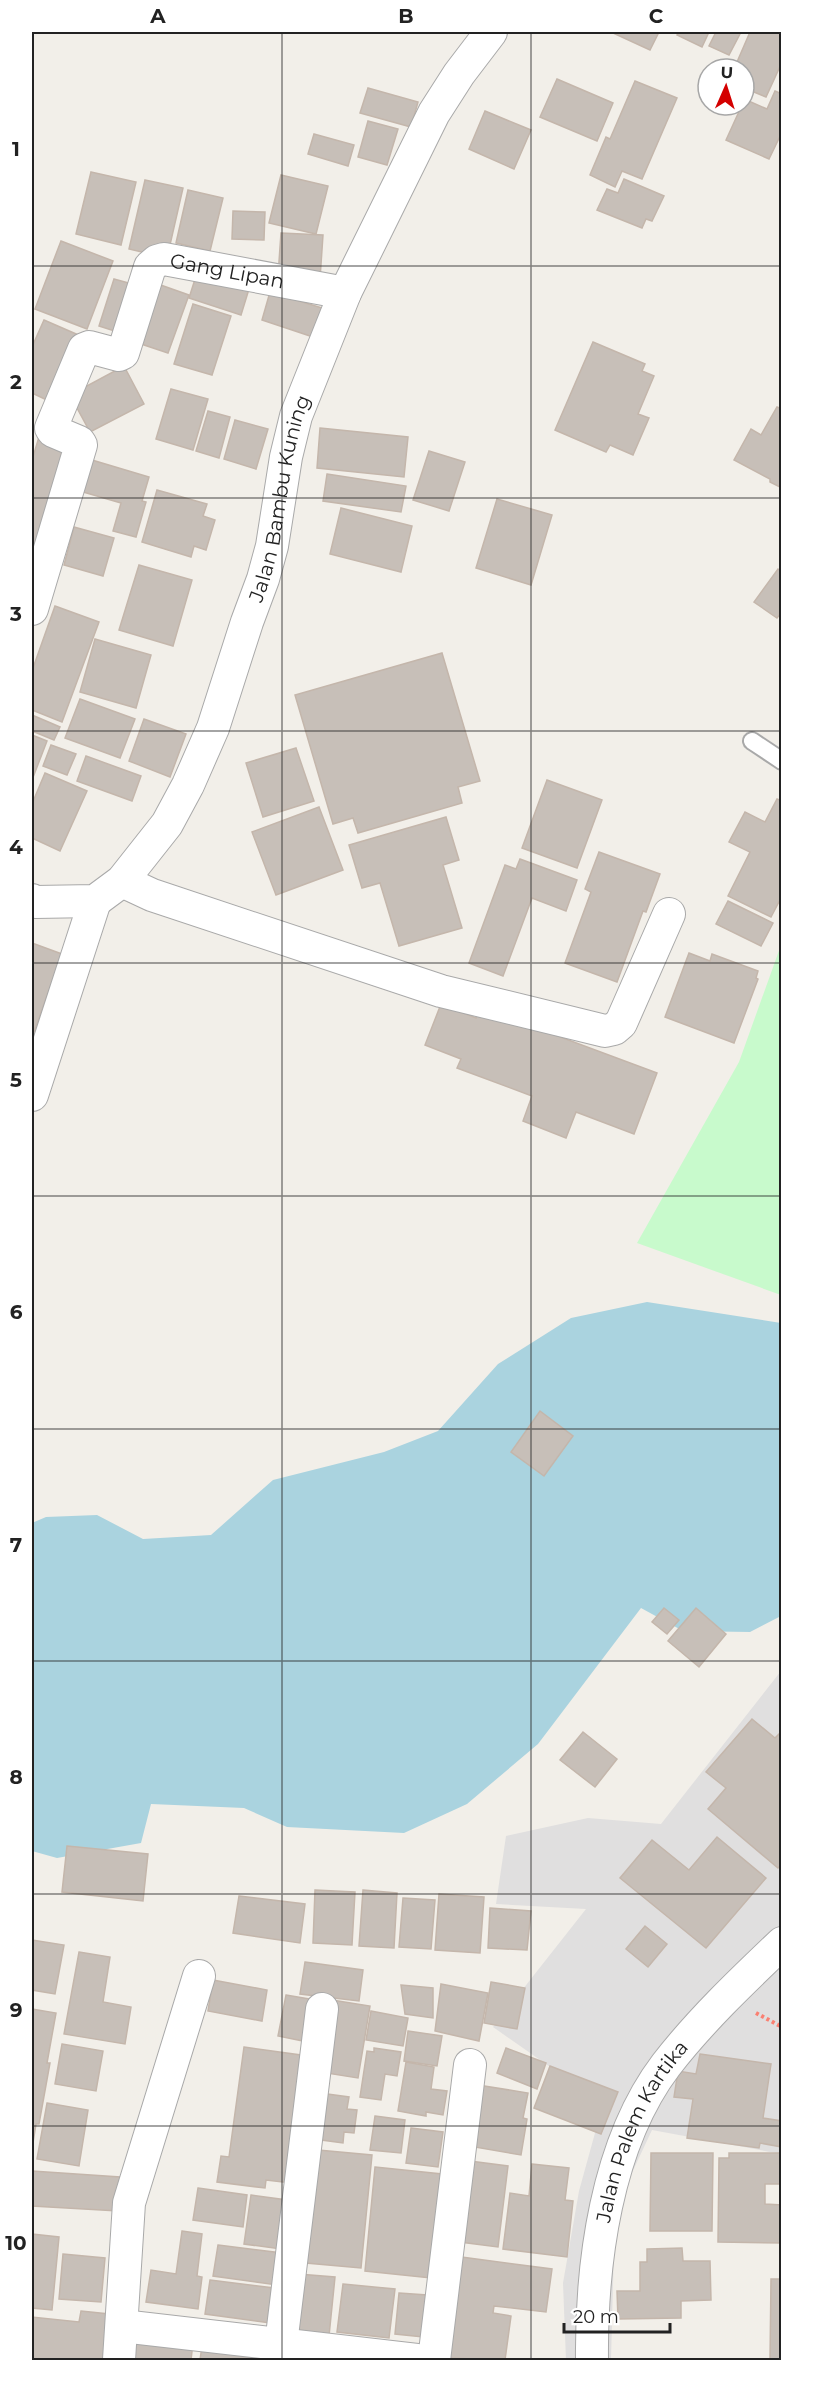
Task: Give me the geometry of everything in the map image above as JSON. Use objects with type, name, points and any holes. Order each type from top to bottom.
[{"type":"street","name":"Jalan Bambu Kuning","points":[[95,900],[122,881],[167,824],[188,785],[213,728],[272,546],[286,457],[296,416],[345,293],[434,113],[459,74],[491,32]]},
{"type":"street","name":"Gang Lipan","points":[[32,609],[81,446],[80,442],[53,431],[51,428],[84,349],[89,347],[119,355],[123,353],[150,267],[164,259],[345,293]]},
{"type":"street","points":[[122,881],[152,895],[441,991],[604,1032],[614,1029],[621,1023],[669,914]]},
{"type":"street","points":[[32,900],[95,900],[32,1095]]},
{"type":"street","name":"Jalan Palem Kartika","points":[[592,2361],[601,2234],[615,2169],[635,2119],[665,2067],[725,1997],[782,1943]]},
{"type":"street","points":[[118,2361],[129,2203],[199,1976]]},
{"type":"street","points":[[281,2344],[322,2009]]},
{"type":"street","points":[[434,2361],[470,2065]]},
{"type":"street","points":[[122,2326],[417,2361]]},
{"type":"lane","points":[[752,741],[782,761]]},
{"type":"shaded area","points":[[781,1671],[781,2154],[652,2130],[615,2209],[611,2360],[566,2360],[563,2283],[579,2191],[603,2104],[493,2027],[586,1909],[496,1904],[506,1836],[588,1818],[661,1824]]},
{"type":"green space","points":[[781,945],[782,1295],[637,1243],[739,1062]]},
{"type":"water","points":[[647,1302],[781,1323],[781,1616],[750,1632],[683,1631],[641,1608],[538,1744],[467,1804],[404,1833],[287,1827],[244,1808],[151,1804],[141,1843],[57,1858],[32,1851],[32,1523],[46,1517],[97,1515],[143,1539],[211,1535],[273,1480],[384,1452],[438,1431],[498,1364],[571,1318]]},
{"type":"building","points":[[611,32],[659,32],[650,50]]},
{"type":"building","points":[[679,32],[709,32],[702,47],[677,35]]},
{"type":"building","points":[[716,32],[741,32],[729,55],[709,46]]},
{"type":"building","points":[[750,32],[782,32],[782,62],[766,97],[756,93],[756,57],[739,57]]},
{"type":"building","points":[[557,79],[613,103],[597,141],[540,117]]},
{"type":"building","points":[[635,81],[677,98],[642,179],[622,171],[615,187],[590,175],[606,137],[610,139]]},
{"type":"building","points":[[368,88],[418,102],[411,127],[360,113]]},
{"type":"building","points":[[775,91],[782,94],[782,132],[769,159],[726,140],[737,117],[756,117],[756,104],[767,109]]},
{"type":"building","points":[[485,111],[531,130],[514,169],[469,149]]},
{"type":"building","points":[[368,121],[398,129],[387,165],[358,157]]},
{"type":"building","points":[[314,134],[354,145],[348,166],[308,154]]},
{"type":"building","points":[[91,172],[136,182],[121,245],[76,234]]},
{"type":"building","points":[[281,175],[328,186],[316,234],[269,223]]},
{"type":"building","points":[[624,179],[664,196],[652,221],[646,219],[642,228],[597,210],[607,189],[618,193]]},
{"type":"building","points":[[145,180],[183,188],[167,258],[129,249]]},
{"type":"building","points":[[188,190],[223,198],[210,251],[176,243]]},
{"type":"building","points":[[233,211],[265,212],[264,240],[232,239]]},
{"type":"building","points":[[281,233],[323,235],[320,279],[278,276]]},
{"type":"building","points":[[61,241],[113,261],[87,329],[35,309]]},
{"type":"building","points":[[197,273],[249,289],[241,315],[189,298]]},
{"type":"building","points":[[114,279],[136,285],[121,333],[99,326]]},
{"type":"building","points":[[155,283],[189,295],[168,353],[135,342]]},
{"type":"building","points":[[270,292],[322,308],[313,337],[262,320]]},
{"type":"building","points":[[193,304],[231,316],[212,375],[174,364]]},
{"type":"building","points":[[44,320],[83,337],[53,403],[32,393],[32,347]]},
{"type":"building","points":[[593,342],[645,364],[642,371],[654,376],[638,414],[649,418],[633,455],[610,445],[606,452],[555,430]]},
{"type":"building","points":[[124,366],[144,404],[90,432],[70,395]]},
{"type":"building","points":[[171,389],[208,399],[193,450],[156,439]]},
{"type":"building","points":[[777,407],[782,409],[782,488],[734,460],[751,429],[761,435]]},
{"type":"building","points":[[208,411],[230,417],[219,458],[196,451]]},
{"type":"building","points":[[235,420],[268,429],[256,469],[224,459]]},
{"type":"building","points":[[320,428],[408,437],[404,477],[317,468]]},
{"type":"building","points":[[39,437],[77,451],[32,583],[32,460]]},
{"type":"building","points":[[429,451],[465,462],[449,511],[413,500]]},
{"type":"building","points":[[92,460],[149,477],[142,501],[146,502],[136,537],[113,531],[121,503],[83,492]]},
{"type":"building","points":[[327,474],[406,486],[401,512],[323,501]]},
{"type":"building","points":[[157,490],[207,504],[203,516],[215,520],[206,550],[194,546],[191,557],[142,542]]},
{"type":"building","points":[[497,499],[552,515],[531,585],[476,568]]},
{"type":"building","points":[[341,508],[412,526],[401,572],[330,554]]},
{"type":"building","points":[[74,527],[114,538],[103,576],[64,565]]},
{"type":"building","points":[[139,565],[192,580],[173,646],[119,630]]},
{"type":"building","points":[[778,569],[782,572],[782,612],[777,618],[754,602]]},
{"type":"building","points":[[55,606],[99,622],[62,722],[32,710],[32,671]]},
{"type":"building","points":[[95,639],[151,655],[136,708],[80,692]]},
{"type":"building","points":[[442,653],[480,781],[458,787],[462,803],[358,833],[353,818],[333,824],[295,695]]},
{"type":"building","points":[[80,699],[135,719],[120,758],[65,738]]},
{"type":"building","points":[[32,715],[60,727],[54,740],[32,731]]},
{"type":"building","points":[[144,719],[186,734],[170,777],[129,761]]},
{"type":"building","points":[[32,735],[47,741],[32,780]]},
{"type":"building","points":[[51,745],[76,754],[67,775],[43,766]]},
{"type":"building","points":[[296,748],[314,801],[263,817],[246,763]]},
{"type":"building","points":[[86,756],[141,776],[132,801],[77,781]]},
{"type":"building","points":[[45,773],[87,791],[60,851],[32,838],[32,804]]},
{"type":"building","points":[[547,780],[602,800],[577,868],[522,848]]},
{"type":"building","points":[[777,799],[782,801],[782,896],[771,917],[728,896],[750,852],[729,842],[745,812],[765,822]]},
{"type":"building","points":[[319,807],[343,870],[276,895],[252,832]]},
{"type":"building","points":[[446,817],[459,860],[443,865],[462,928],[399,946],[380,883],[362,888],[349,845]]},
{"type":"building","points":[[599,852],[660,874],[646,912],[643,911],[617,982],[565,963],[591,892],[585,889]]},
{"type":"building","points":[[520,859],[577,880],[566,911],[532,898],[503,976],[469,963],[505,865],[516,869]]},
{"type":"building","points":[[728,901],[773,923],[761,946],[716,924]]},
{"type":"building","points":[[32,943],[62,954],[32,1038]]},
{"type":"building","points":[[689,953],[710,961],[712,954],[758,971],[756,978],[758,979],[734,1043],[665,1017]]},
{"type":"building","points":[[441,1004],[476,1018],[480,1007],[657,1073],[634,1134],[576,1112],[566,1138],[523,1121],[532,1096],[457,1068],[461,1059],[425,1045]]},
{"type":"building","points":[[540,1411],[573,1436],[544,1476],[511,1452]]},
{"type":"building","points":[[664,1608],[679,1620],[667,1634],[652,1622]]},
{"type":"building","points":[[696,1608],[726,1634],[699,1667],[668,1641]]},
{"type":"building","points":[[752,1719],[775,1738],[782,1731],[782,1864],[778,1868],[708,1809],[726,1788],[706,1772]]},
{"type":"building","points":[[583,1732],[617,1759],[595,1787],[560,1760]]},
{"type":"building","points":[[717,1837],[766,1878],[706,1948],[620,1878],[652,1840],[689,1870]]},
{"type":"building","points":[[67,1846],[148,1854],[143,1901],[62,1892]]},
{"type":"building","points":[[315,1890],[355,1892],[352,1945],[313,1943]]},
{"type":"building","points":[[363,1890],[397,1893],[394,1948],[359,1946]]},
{"type":"building","points":[[439,1894],[484,1897],[480,1953],[435,1950]]},
{"type":"building","points":[[239,1896],[305,1904],[300,1943],[233,1933]]},
{"type":"building","points":[[403,1898],[435,1900],[431,1949],[399,1947]]},
{"type":"building","points":[[490,1908],[531,1911],[527,1950],[488,1948]]},
{"type":"building","points":[[645,1926],[667,1944],[648,1967],[626,1949]]},
{"type":"building","points":[[32,1940],[64,1945],[55,1994],[32,1990]]},
{"type":"building","points":[[79,1952],[110,1957],[103,2002],[131,2007],[125,2044],[64,2034]]},
{"type":"building","points":[[305,1962],[363,1970],[359,2001],[300,1994]]},
{"type":"building","points":[[213,1980],[267,1990],[262,2021],[208,2011]]},
{"type":"building","points":[[491,1982],[525,1988],[517,2029],[484,2023]]},
{"type":"building","points":[[441,1984],[488,1993],[479,2041],[435,2031]]},
{"type":"building","points":[[401,1985],[433,1988],[433,2018],[405,2014]]},
{"type":"building","points":[[286,1995],[316,2000],[308,2042],[278,2036]]},
{"type":"building","points":[[332,2000],[370,2006],[358,2078],[320,2072]]},
{"type":"building","points":[[32,2009],[56,2013],[47,2063],[50,2063],[32,2149]]},
{"type":"building","points":[[371,2011],[408,2018],[403,2046],[366,2040]]},
{"type":"building","points":[[408,2031],[442,2036],[437,2066],[404,2061]]},
{"type":"building","points":[[62,2044],[103,2051],[96,2091],[55,2084]]},
{"type":"building","points":[[244,2047],[308,2056],[291,2183],[266,2180],[265,2188],[217,2182],[221,2156],[229,2157]]},
{"type":"building","points":[[374,2048],[401,2052],[397,2076],[385,2074],[381,2100],[360,2097],[367,2051],[374,2052]]},
{"type":"building","points":[[506,2048],[546,2063],[537,2089],[497,2073]]},
{"type":"building","points":[[700,2054],[771,2064],[763,2118],[782,2121],[782,2147],[760,2143],[759,2148],[687,2138],[693,2099],[674,2097],[678,2071],[696,2074]]},
{"type":"building","points":[[406,2062],[434,2067],[431,2089],[447,2091],[443,2115],[426,2112],[426,2116],[398,2111]]},
{"type":"building","points":[[550,2066],[618,2092],[601,2134],[534,2108]]},
{"type":"building","points":[[478,2085],[528,2093],[523,2118],[527,2119],[521,2155],[463,2145]]},
{"type":"building","points":[[320,2093],[349,2097],[347,2109],[357,2110],[354,2133],[344,2132],[343,2143],[314,2139]]},
{"type":"building","points":[[47,2103],[88,2110],[79,2166],[37,2159]]},
{"type":"building","points":[[375,2116],[405,2120],[401,2153],[370,2150]]},
{"type":"building","points":[[411,2128],[443,2132],[438,2167],[406,2163]]},
{"type":"building","points":[[318,2150],[372,2155],[361,2268],[306,2263]]},
{"type":"building","points":[[651,2153],[713,2153],[712,2231],[650,2231]]},
{"type":"building","points":[[729,2153],[782,2153],[782,2184],[765,2184],[765,2204],[782,2205],[782,2243],[718,2242],[719,2158],[729,2158]]},
{"type":"building","points":[[462,2160],[508,2166],[498,2247],[452,2241]]},
{"type":"building","points":[[532,2164],[569,2168],[565,2200],[573,2201],[567,2257],[503,2249],[510,2193],[529,2196]]},
{"type":"building","points":[[375,2167],[442,2174],[431,2278],[365,2271]]},
{"type":"building","points":[[32,2171],[120,2177],[118,2211],[32,2206]]},
{"type":"building","points":[[198,2188],[247,2195],[243,2227],[193,2220]]},
{"type":"building","points":[[251,2195],[287,2200],[281,2249],[244,2244]]},
{"type":"building","points":[[182,2231],[202,2234],[197,2276],[202,2277],[198,2309],[146,2302],[151,2270],[176,2274]]},
{"type":"building","points":[[32,2234],[59,2237],[52,2310],[32,2308]]},
{"type":"building","points":[[218,2245],[282,2253],[277,2285],[213,2276]]},
{"type":"building","points":[[682,2248],[683,2261],[710,2261],[711,2300],[681,2301],[681,2318],[618,2319],[617,2291],[640,2291],[640,2262],[647,2262],[647,2249]]},
{"type":"building","points":[[63,2254],[105,2258],[101,2302],[59,2299]]},
{"type":"building","points":[[454,2256],[552,2269],[546,2312],[494,2306],[493,2313],[511,2316],[505,2360],[445,2358]]},
{"type":"building","points":[[298,2274],[335,2277],[329,2336],[291,2332]]},
{"type":"building","points":[[771,2279],[782,2279],[782,2360],[770,2360]]},
{"type":"building","points":[[210,2280],[274,2288],[270,2323],[205,2314]]},
{"type":"building","points":[[343,2284],[395,2289],[389,2338],[337,2332]]},
{"type":"building","points":[[399,2293],[427,2295],[423,2337],[395,2334]]},
{"type":"building","points":[[81,2311],[109,2314],[103,2360],[32,2360],[32,2317],[79,2322]]},
{"type":"building","points":[[134,2335],[193,2343],[191,2360],[131,2360]]},
{"type":"building","points":[[202,2346],[255,2352],[254,2360],[200,2360]]}]
